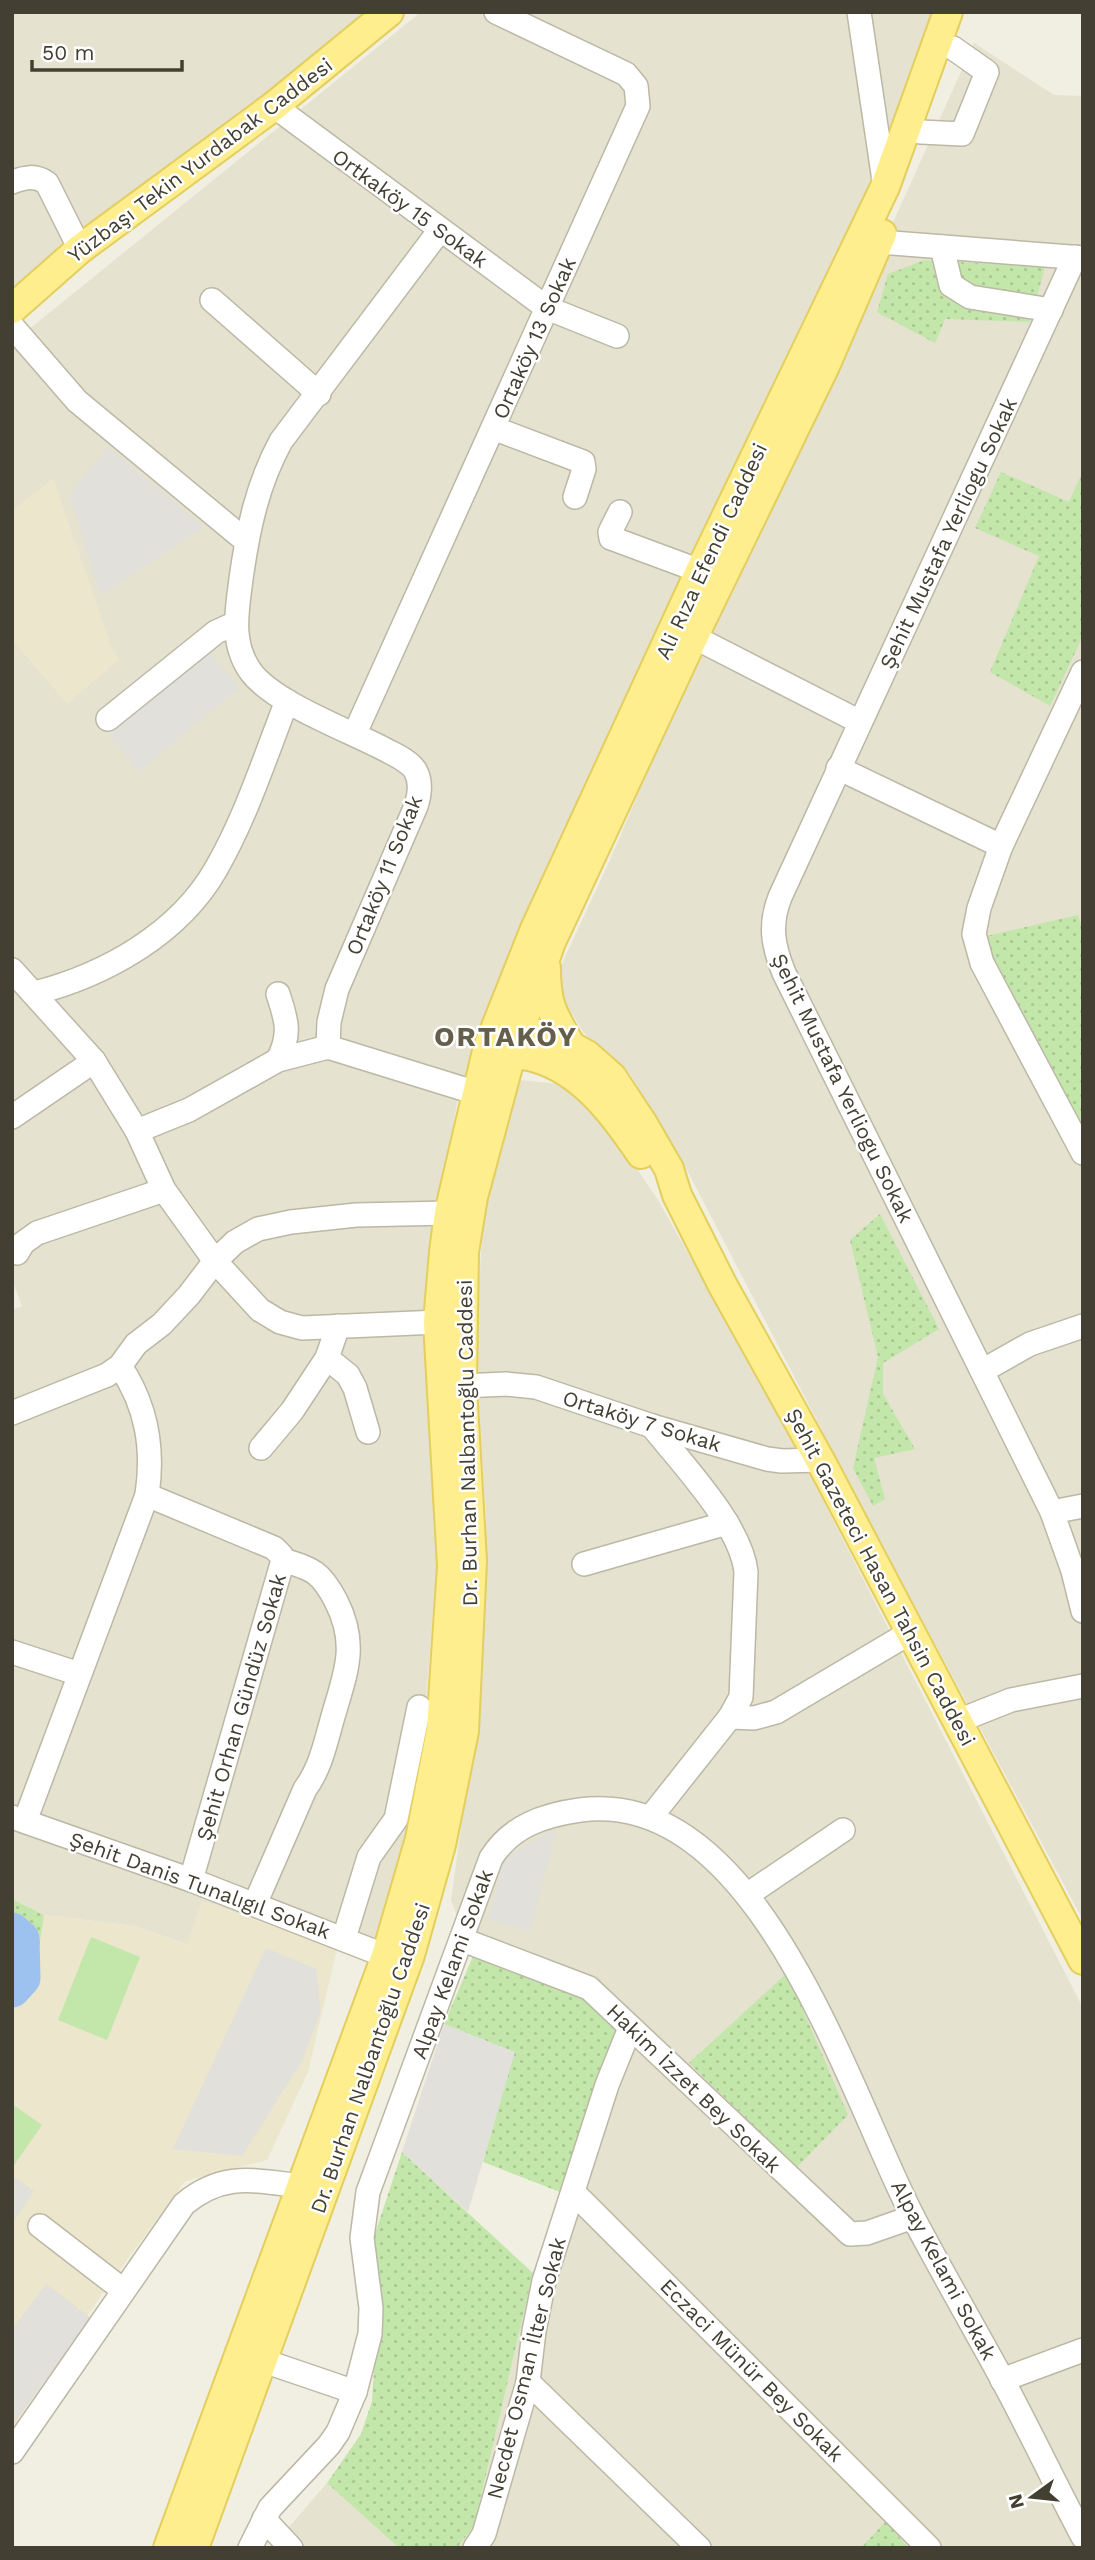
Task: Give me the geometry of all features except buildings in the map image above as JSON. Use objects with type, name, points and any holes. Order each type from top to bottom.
[{"type":"main road","name":"Yüzbaşı Tekin Yurdabak Caddesi","points":[[12,309],[80,249],[274,106],[389,12]]},
{"type":"main road","name":"Ali Rıza Efendi Caddesi","points":[[487,1095],[535,929],[699,571],[885,187],[948,12]]},
{"type":"main road","name":"Ali Rıza Efendi Caddesi","points":[[509,1025],[546,958],[694,637],[825,366],[880,242],[967,12]]},
{"type":"main road","points":[[546,958],[546,995],[572,1045]]},
{"type":"main road","name":"Şehit Gazeteci Hasan Tahsin Caddesi","points":[[509,1025],[572,1045],[612,1077],[669,1169],[677,1195],[722,1284],[820,1460],[1083,1960]]},
{"type":"main road","name":"Şehit Gazeteci Hasan Tahsin Caddesi","points":[[499,1051],[533,1057],[577,1079],[596,1095],[659,1179],[677,1195]]},
{"type":"main road","name":"Dr. Burhan Nalbantoğlu Caddesi","points":[[168,2548],[386,1956],[420,1839],[441,1730],[452,1566],[438,1322],[449,1213],[487,1095]]},
{"type":"main road","name":"Dr. Burhan Nalbantoğlu Caddesi","points":[[194,2548],[410,1955],[441,1845],[464,1731],[472,1561],[462,1386],[464,1252],[487,1095]]},
{"type":"street","name":"Ortaköy 13 Sokak","points":[[355,733],[636,114],[638,96],[631,79],[618,69],[496,12]]},
{"type":"street","points":[[859,12],[885,187]]},
{"type":"street","points":[[921,132],[962,134],[987,72],[953,48]]},
{"type":"street","name":"Ortkaköy 15 Sokak","points":[[274,106],[547,308],[617,336]]},
{"type":"street","points":[[12,182],[38,177],[47,183],[80,249]]},
{"type":"street","points":[[108,719],[216,632],[236,623],[246,541],[255,501],[272,458],[281,441],[440,230]]},
{"type":"street","points":[[880,242],[1079,257]]},
{"type":"street","points":[[942,247],[951,285],[960,292],[970,297],[1051,310]]},
{"type":"street","name":"Şehit Mustafa Yerliogu Sokak","points":[[1079,257],[1051,310],[838,768],[776,906],[772,930],[784,973],[1052,1512],[1073,1572],[1083,1611]]},
{"type":"street","points":[[212,300],[319,394]]},
{"type":"street","points":[[12,326],[77,401],[246,541]]},
{"type":"street","points":[[493,428],[583,462],[584,469],[575,497]]},
{"type":"street","points":[[620,512],[611,530],[611,538],[699,571]]},
{"type":"street","name":"Ortaköy 11 Sokak","points":[[236,623],[240,649],[249,669],[266,687],[410,765],[419,779],[416,806],[337,989],[328,1047]]},
{"type":"street","points":[[694,637],[860,722]]},
{"type":"street","points":[[1083,672],[1001,846],[976,917],[975,943],[982,963],[1083,1153]]},
{"type":"street","points":[[20,981],[86,977],[146,944],[196,897],[215,871],[230,843],[288,701]]},
{"type":"street","points":[[838,768],[1001,846]]},
{"type":"street","points":[[20,981],[94,1061],[137,1131],[164,1190],[215,1261],[250,1300],[279,1322],[302,1328],[438,1322]]},
{"type":"street","points":[[278,994],[287,1026],[287,1042],[278,1060]]},
{"type":"street","points":[[137,1131],[189,1110],[278,1060],[328,1047],[487,1095]]},
{"type":"street","points":[[12,1116],[94,1061]]},
{"type":"street","points":[[17,1253],[23,1243],[37,1233],[164,1190]]},
{"type":"street","points":[[12,1413],[107,1375],[120,1367],[136,1344],[162,1324],[215,1261],[235,1242],[258,1229],[291,1222],[356,1215],[449,1213]]},
{"type":"street","points":[[261,1448],[292,1411],[327,1359],[338,1325]]},
{"type":"street","points":[[982,1371],[1030,1343],[1083,1326]]},
{"type":"street","points":[[327,1359],[348,1375],[355,1388],[368,1433]]},
{"type":"street","points":[[19,1819],[79,1674],[147,1495],[151,1469],[147,1425],[134,1387],[120,1367]]},
{"type":"street","name":"Ortaköy 7 Sokak","points":[[462,1386],[506,1384],[536,1388],[652,1426],[767,1459],[820,1460]]},
{"type":"street","points":[[650,1818],[730,1717],[741,1697],[746,1572],[744,1556],[727,1522],[652,1426]]},
{"type":"street","name":"Şehit Orhan Gündüz Sokak","points":[[147,1495],[274,1548],[283,1560],[191,1880]]},
{"type":"street","points":[[1052,1512],[1083,1506]]},
{"type":"street","points":[[584,1564],[727,1522]]},
{"type":"street","points":[[255,1904],[305,1789],[316,1774],[345,1673],[350,1644],[345,1619],[328,1587],[311,1568],[283,1560]]},
{"type":"street","points":[[730,1717],[754,1718],[776,1712],[911,1632]]},
{"type":"street","points":[[12,1652],[79,1674]]},
{"type":"street","points":[[958,1721],[997,1704],[1083,1686]]},
{"type":"street","points":[[344,1938],[369,1857],[396,1819],[419,1707]]},
{"type":"street","name":"Alpay Kelami Sokak","points":[[250,2548],[278,2498],[338,2432],[355,2392],[368,2347],[371,2320],[362,2238],[368,2192],[491,1858],[498,1846],[517,1830],[543,1818],[593,1809],[617,1809],[650,1818],[695,1845],[729,1874],[747,1895],[797,1970],[828,2029],[913,2217],[1002,2380],[1083,2537]]},
{"type":"street","name":"Şehit Danis Tunalıgıl Sokak","points":[[19,1819],[191,1880],[386,1956]]},
{"type":"street","points":[[747,1895],[843,1830]]},
{"type":"street","name":"Hakim İzzet Bey Sokak","points":[[463,1940],[589,1988],[850,2234],[867,2233],[913,2217]]},
{"type":"street","name":"Necdet Osman İlter Sokak","points":[[485,2543],[527,2382],[544,2281],[607,2085],[630,2028]]},
{"type":"street","points":[[12,2452],[184,2204],[202,2191],[221,2183],[243,2179],[302,2186]]},
{"type":"street","name":"Eczaci Münür Bey Sokak","points":[[574,2193],[929,2548]]},
{"type":"street","points":[[40,2227],[123,2290]]},
{"type":"street","points":[[1002,2380],[1083,2350]]},
{"type":"street","points":[[264,2361],[355,2392]]},
{"type":"street","points":[[527,2382],[699,2548]]},
{"type":"street","points":[[264,2519],[291,2548]]},
{"type":"shaded area","points":[[12,12],[396,12],[12,311]]},
{"type":"shaded area","points":[[421,12],[935,12],[877,187],[639,668],[519,938],[458,1097],[436,1222],[431,1331],[437,1560],[419,1788],[372,1960],[202,1901],[188,1945],[135,1926],[44,1915],[12,1899],[12,1310],[22,1306],[12,1280],[12,343]]},
{"type":"shaded area","points":[[974,43],[1054,95],[1083,96],[1083,1920],[866,1515],[687,1170],[630,1074],[584,1033],[560,994],[560,968],[609,862],[704,641]]},
{"type":"shaded area","points":[[108,447],[204,527],[101,595],[70,494]]},
{"type":"shaded area","points":[[53,478],[112,648],[120,659],[67,704],[12,640],[12,511]]},
{"type":"shaded area","points":[[208,651],[239,688],[139,771],[108,734]]},
{"type":"shaded area","points":[[519,1080],[560,1084],[604,1120],[658,1200],[778,1413],[1083,2008],[1083,2548],[908,2548],[886,2522],[861,2548],[457,2548],[474,2526],[533,2273],[616,2030],[577,1992],[473,1956],[451,1900],[482,1682],[486,1515],[475,1353],[485,1188]]},
{"type":"shaded area","points":[[556,1828],[530,1931],[488,1920],[504,1858]]},
{"type":"shaded area","points":[[202,1901],[337,1949],[308,2072],[267,2160],[185,2181],[102,2294],[12,2429],[12,2006],[36,1969],[44,1915],[135,1926],[187,1945]]},
{"type":"shaded area","points":[[266,1948],[316,1969],[321,2011],[302,2061],[242,2156],[173,2149]]},
{"type":"shaded area","points":[[444,2024],[515,2052],[468,2212],[402,2152]]},
{"type":"shaded area","points":[[12,2176],[34,2191],[12,2224]]},
{"type":"shaded area","points":[[46,2284],[91,2318],[12,2426],[12,2330]]},
{"type":"shaded area","points":[[327,2483],[399,2548],[271,2548]]},
{"type":"green space","points":[[925,260],[1045,267],[1030,322],[945,319],[935,343],[877,312],[888,274]]},
{"type":"green space","points":[[1083,471],[1083,636],[1050,706],[990,672],[1039,556],[975,528],[1001,472],[1069,502]]},
{"type":"green space","points":[[1078,915],[1083,930],[1083,1139],[992,964],[987,936]]},
{"type":"green space","points":[[880,1214],[939,1329],[883,1363],[883,1394],[915,1449],[874,1458],[885,1499],[873,1506],[853,1468],[878,1357],[850,1240]]},
{"type":"green space","points":[[12,1899],[44,1915],[36,1969],[12,2006]]},
{"type":"green space","points":[[91,1937],[140,1957],[107,2040],[58,2020]]},
{"type":"green space","points":[[473,1956],[577,1992],[616,2030],[560,2192],[483,2162],[514,2052],[444,2024]]},
{"type":"green space","points":[[787,1973],[848,2115],[797,2167],[689,2063]]},
{"type":"green space","points":[[12,2104],[42,2125],[12,2168]]},
{"type":"green space","points":[[402,2152],[533,2273],[474,2526],[457,2548],[399,2548],[327,2483],[361,2434],[372,2401],[379,2292],[374,2237]]},
{"type":"green space","points":[[886,2521],[908,2548],[861,2548]]},
{"type":"waterway","points":[[12,1931],[21,1939],[22,1978],[12,1989]]},
{"type":"district","name":"ORTAKÖY","points":[[506,1036]]}]
